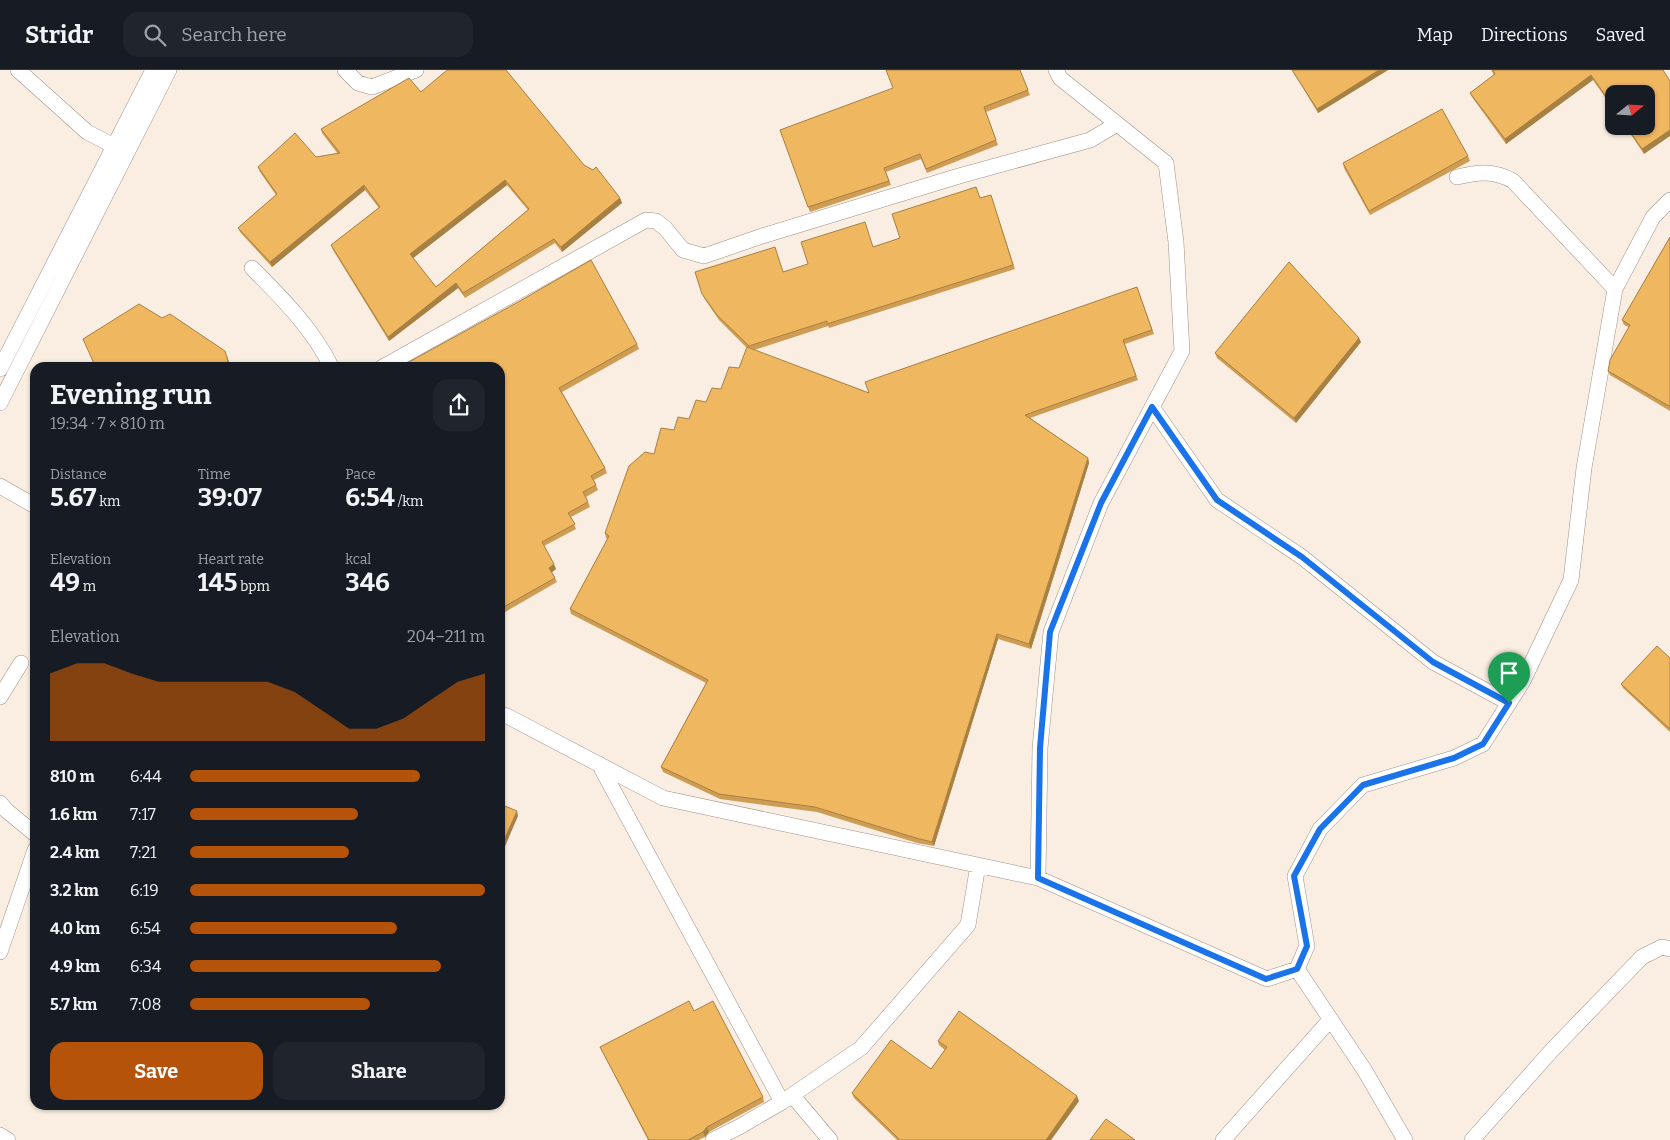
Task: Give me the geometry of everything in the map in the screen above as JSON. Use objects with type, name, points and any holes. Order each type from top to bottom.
[{"type":"street","points":[[18,70],[88,132],[114,146]]},
{"type":"street","points":[[0,369],[153,70]]},
{"type":"street","points":[[0,403],[168,70]]},
{"type":"street","points":[[345,70],[358,83],[372,86],[416,70]]},
{"type":"street","points":[[1038,878],[1040,748],[1050,632],[1101,503],[1182,350],[1176,242],[1166,163],[1060,78],[1056,70]]},
{"type":"street","points":[[393,362],[646,220],[656,221],[665,228],[683,250],[704,256],[762,236],[960,176],[1090,140],[1117,124]]},
{"type":"street","points":[[1457,177],[1488,172],[1498,174],[1513,181],[1614,289]]},
{"type":"street","points":[[505,715],[663,798],[1038,878],[1266,979],[1297,969],[1307,946],[1294,876],[1320,829],[1363,785],[1454,758],[1483,744],[1523,681],[1571,580],[1584,468],[1614,289],[1653,217],[1670,200]]},
{"type":"street","points":[[252,268],[280,296],[307,329],[329,362]]},
{"type":"street","points":[[1152,407],[1217,500],[1302,557],[1433,662],[1509,703]]},
{"type":"street","points":[[0,486],[30,503]]},
{"type":"street","points":[[0,697],[21,663]]},
{"type":"street","points":[[599,764],[787,1099],[830,1140]]},
{"type":"street","points":[[0,803],[6,811],[30,830]]},
{"type":"street","points":[[0,952],[30,865]]},
{"type":"street","points":[[722,1138],[787,1099],[861,1048],[968,925],[978,865]]},
{"type":"street","points":[[1472,1140],[1553,1049],[1642,957],[1667,943]]},
{"type":"street","points":[[1297,969],[1365,1071],[1405,1140]]},
{"type":"street","points":[[1223,1140],[1330,1020]]},
{"type":"street","points":[[0,1135],[8,1140]]},
{"type":"building","points":[[447,70],[506,70],[584,165],[593,170],[596,167],[620,198],[561,247],[554,239],[463,293],[456,283],[388,337],[331,245],[380,207],[364,185],[270,262],[238,228],[277,194],[258,167],[295,133],[316,157],[340,153],[321,129],[409,78],[421,92]],"holes":[[[505,180],[529,209],[436,287],[410,254]]]},
{"type":"building","points":[[886,70],[1020,70],[1028,90],[984,107],[996,140],[926,169],[920,154],[884,168],[889,181],[808,207],[780,130],[893,88]]},
{"type":"building","points":[[1292,70],[1379,70],[1317,109]]},
{"type":"building","points":[[1493,70],[1663,70],[1670,81],[1670,130],[1642,149],[1632,135],[1655,135],[1655,85],[1605,85],[1605,95],[1591,75],[1505,139],[1470,93],[1495,74]]},
{"type":"building","points":[[1442,109],[1468,156],[1369,211],[1343,163]]},
{"type":"building","points":[[976,187],[980,198],[991,195],[1013,265],[827,324],[827,321],[749,346],[717,315],[702,294],[695,272],[775,247],[783,272],[808,264],[801,242],[865,222],[873,247],[900,238],[892,214]]},
{"type":"building","points":[[1670,237],[1669,406],[1608,371],[1610,360],[1630,325],[1622,320]]},
{"type":"building","points":[[591,260],[637,344],[559,388],[605,468],[591,476],[596,485],[583,492],[588,502],[568,513],[575,524],[542,542],[554,564],[549,568],[555,578],[505,606],[505,362],[409,362]]},
{"type":"building","points":[[1289,262],[1359,338],[1294,418],[1215,353]]},
{"type":"building","points":[[1137,287],[1152,330],[1123,340],[1136,376],[1025,415],[1088,458],[1029,644],[997,634],[932,842],[815,807],[719,794],[661,767],[708,680],[570,609],[609,536],[605,533],[629,466],[645,452],[654,454],[661,428],[674,430],[678,417],[689,419],[696,400],[706,402],[712,388],[721,389],[729,367],[739,368],[747,347],[869,393],[865,382]]},
{"type":"building","points":[[139,304],[162,318],[170,314],[225,351],[228,361],[93,362],[83,339]]},
{"type":"building","points":[[1657,646],[1670,658],[1670,729],[1621,684]]},
{"type":"building","points":[[505,806],[517,811],[505,838]]},
{"type":"building","points":[[689,1001],[694,1011],[713,1001],[763,1097],[707,1127],[703,1132],[688,1140],[649,1140],[600,1047]]},
{"type":"building","points":[[959,1011],[1077,1096],[1046,1140],[900,1140],[852,1093],[891,1040],[931,1069],[947,1047],[938,1041]]},
{"type":"building","points":[[1106,1119],[1135,1140],[1090,1140]]},
{"type":"route","points":[[1152,407],[1217,500],[1302,557],[1433,662],[1509,703],[1483,744],[1454,758],[1363,785],[1320,829],[1294,876],[1307,946],[1297,969],[1266,979],[1038,878],[1040,748],[1050,632],[1101,503],[1152,407]]}]
